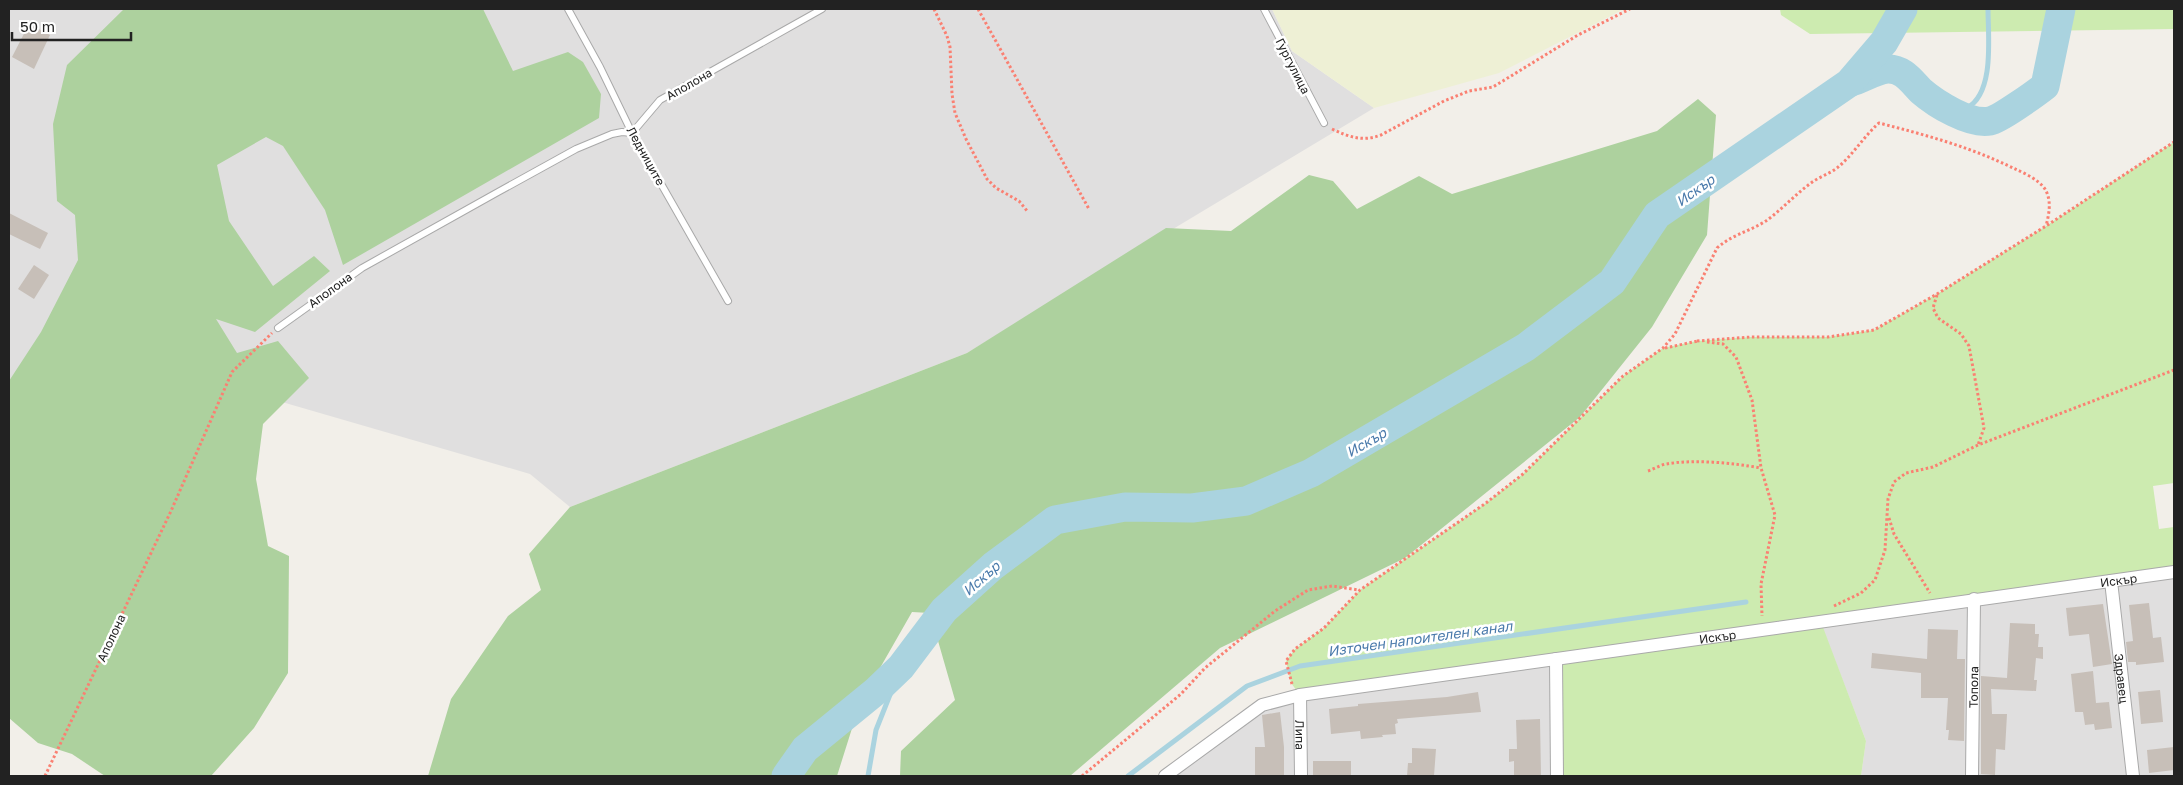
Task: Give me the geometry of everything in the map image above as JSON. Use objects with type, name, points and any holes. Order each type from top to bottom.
[{"type":"street","name":"Искър","points":[[1164,776],[1262,705],[1300,695],[2174,572]]},
{"type":"street","name":"Здравец","points":[[2112,581],[2133,776]]},
{"type":"street","name":"Топола","points":[[1972,776],[1974,599]]},
{"type":"street","points":[[1556,659],[1557,776]]},
{"type":"street","name":"Липа","points":[[1300,695],[1301,776]]},
{"type":"lane","name":"Ледниците","points":[[568,9],[600,66],[632,133],[728,302]]},
{"type":"lane","name":"Аполона","points":[[278,328],[362,268],[506,187],[576,149],[612,134],[632,133],[660,100],[822,9]]},
{"type":"lane","name":"Гургулица","points":[[1264,9],[1324,123]]},
{"type":"path","points":[[934,9],[947,36],[950,47],[953,103],[955,113],[966,139],[987,180],[1019,202],[1028,212]]},
{"type":"path","points":[[978,9],[1090,209]]},
{"type":"path","points":[[1324,123],[1342,134],[1362,139],[1372,139],[1444,101],[1469,91],[1493,87],[1578,35],[1630,9]]},
{"type":"path","points":[[1291,683],[1286,661],[1295,649],[1324,628],[1360,590],[1486,503],[1523,474],[1624,376],[1663,348],[1675,334],[1717,248],[1728,238],[1745,232],[1768,220],[1811,183],[1838,167],[1866,134],[1879,123],[1943,139],[1984,153],[2030,176],[2045,189],[2048,198],[2050,206],[2046,226]]},
{"type":"path","points":[[1663,348],[1697,341],[1751,337],[1828,337],[1874,330],[1937,294],[2046,226],[2174,142]]},
{"type":"path","points":[[1937,294],[1933,308],[1938,318],[1961,334],[1968,346],[1984,428],[1978,445]]},
{"type":"path","name":"Аполона","points":[[45,776],[170,511],[232,372],[278,328]]},
{"type":"path","points":[[1697,341],[1723,344],[1736,357],[1752,400],[1761,468],[1775,515],[1761,584],[1763,629]]},
{"type":"path","points":[[1820,621],[1839,602],[1861,593],[1874,580],[1885,550],[1888,499],[1894,482],[1906,473],[1933,467],[1978,445],[2174,370]]},
{"type":"path","points":[[1648,471],[1665,464],[1694,463],[1740,464],[1761,468]]},
{"type":"path","points":[[1888,515],[1894,534],[1928,592],[1945,603]]},
{"type":"path","points":[[1082,776],[1181,694],[1205,668],[1275,611],[1308,590],[1332,586],[1360,590]]},
{"type":"shaded area","points":[[9,9],[1272,9],[1292,51],[1374,108],[967,353],[570,507],[530,474],[282,402],[9,418]]},
{"type":"shaded area","points":[[2174,572],[2174,776],[1861,776],[1866,741],[1820,621]]},
{"type":"shaded area","points":[[1556,659],[1557,776],[1165,776],[1262,705]]},
{"type":"green space","points":[[124,9],[483,9],[513,71],[568,52],[583,62],[601,94],[599,118],[343,265],[325,210],[283,146],[266,137],[217,165],[229,221],[273,286],[314,256],[330,271],[255,332],[216,319],[237,353],[278,341],[309,378],[263,424],[256,479],[268,546],[289,556],[288,673],[254,728],[211,776],[105,776],[72,754],[38,743],[9,718],[9,381],[41,332],[78,260],[75,215],[57,201],[53,124],[67,65]]},
{"type":"green space","points":[[1272,9],[1624,9],[1499,73],[1374,108],[1292,51]]},
{"type":"green space","points":[[1780,9],[2174,9],[2174,29],[1810,34],[1781,15]]},
{"type":"green space","points":[[1698,99],[1716,115],[1707,235],[1652,327],[1580,417],[1405,558],[1220,648],[1070,776],[900,776],[901,751],[955,700],[930,613],[912,612],[860,703],[837,776],[428,776],[451,699],[508,616],[541,590],[529,554],[570,507],[967,353],[1166,228],[1231,231],[1309,175],[1333,181],[1357,209],[1419,176],[1452,194],[1657,131]]},
{"type":"green space","points":[[2174,142],[2174,483],[2153,486],[2159,529],[2174,527],[2174,572],[1821,622],[1866,741],[1861,776],[1557,776],[1556,659],[1300,695],[1291,683],[1286,661],[1295,649],[1324,628],[1360,590],[1486,503],[1523,474],[1623,376],[1663,348],[1697,341],[1751,337],[1828,337],[1874,330],[1937,294],[2046,226]]},
{"type":"building","points":[[29,24],[50,35],[34,69],[12,57]]},
{"type":"building","points":[[9,213],[48,233],[40,249],[9,234]]},
{"type":"building","points":[[34,265],[49,275],[34,299],[18,289]]},
{"type":"building","points":[[2149,603],[2153,638],[2161,637],[2164,662],[2136,665],[2136,662],[2128,662],[2126,642],[2133,641],[2129,605]]},
{"type":"building","points":[[2103,604],[2112,664],[2093,667],[2089,634],[2069,636],[2066,608]]},
{"type":"building","points":[[2010,623],[2035,624],[2035,634],[2039,634],[2038,647],[2043,647],[2043,659],[2036,658],[2034,680],[2037,680],[2036,691],[1991,689],[1992,714],[2007,714],[2005,750],[1996,749],[1995,775],[1981,774],[1981,676],[2007,678]]},
{"type":"building","points":[[1928,629],[1958,630],[1957,659],[1965,659],[1964,741],[1948,740],[1949,730],[1946,730],[1948,698],[1921,698],[1921,673],[1871,668],[1872,653],[1927,659]]},
{"type":"building","points":[[2093,671],[2096,703],[2109,702],[2112,728],[2095,730],[2094,724],[2085,725],[2083,712],[2075,712],[2071,674]]},
{"type":"building","points":[[2160,690],[2163,722],[2141,724],[2138,692]]},
{"type":"building","points":[[1478,692],[1481,712],[1397,719],[1398,723],[1395,724],[1396,734],[1382,735],[1383,737],[1361,739],[1360,731],[1331,734],[1329,709],[1358,706],[1358,704],[1447,697]]},
{"type":"building","points":[[1280,712],[1284,747],[1284,776],[1255,776],[1255,747],[1265,747],[1262,715]]},
{"type":"building","points":[[1540,719],[1541,776],[1514,776],[1514,761],[1509,762],[1509,749],[1517,749],[1516,720]]},
{"type":"building","points":[[2174,747],[2174,770],[2149,773],[2147,750]]},
{"type":"building","points":[[1412,748],[1436,749],[1434,776],[1407,776],[1408,763],[1412,763]]},
{"type":"building","points":[[1313,761],[1351,761],[1351,776],[1313,776]]},
{"type":"waterway","name":"Искър","points":[[786,776],[805,749],[876,691],[901,667],[944,610],[993,566],[1055,520],[1125,507],[1192,508],[1246,501],[1311,473],[1526,347],[1612,282],[1657,215],[1849,83],[1884,42],[1903,9]]},
{"type":"waterway","points":[[1948,110],[1967,108],[1976,101],[1982,90],[1988,63],[1988,9]]},
{"type":"waterway","points":[[1851,82],[1878,71],[1893,69],[1902,73],[1927,96],[1944,107],[1963,117],[1973,120],[1990,121],[2009,111],[2045,86],[2061,9]]},
{"type":"waterway","name":"Източен напоителен канал","points":[[1128,776],[1247,686],[1300,666],[1746,602]]},
{"type":"waterway","points":[[868,776],[876,730],[901,667]]}]
